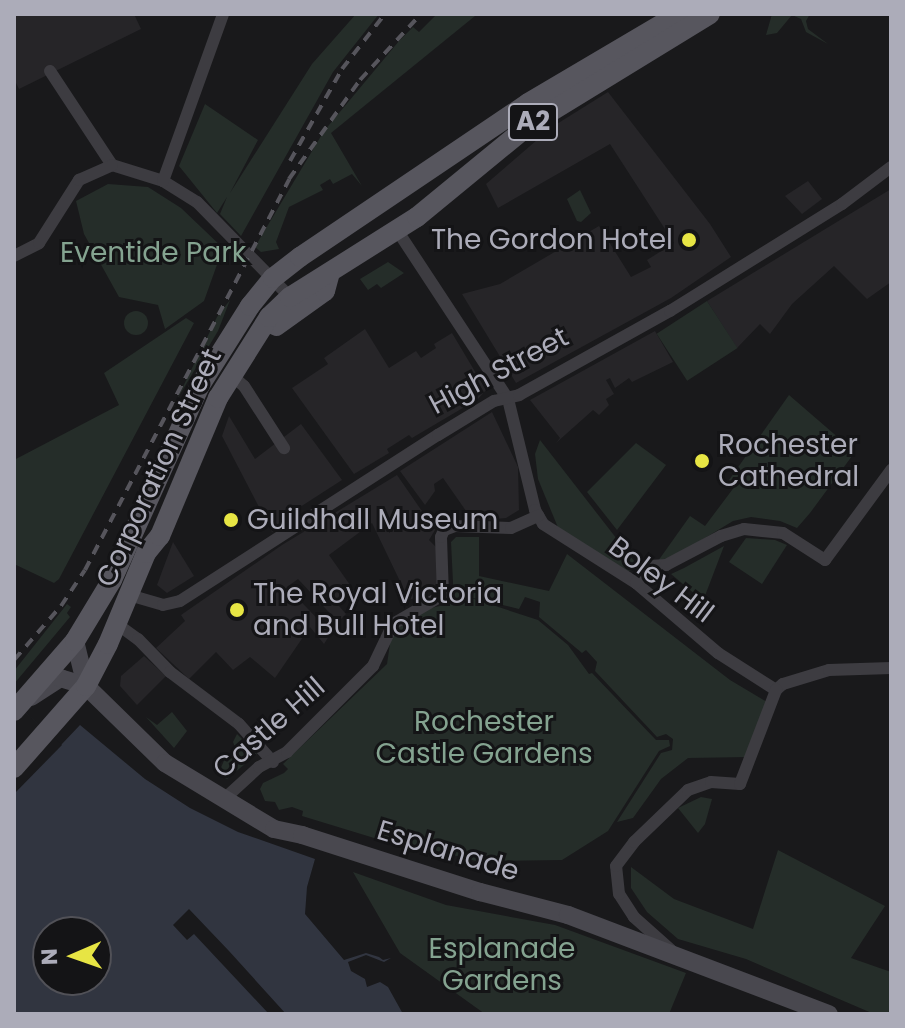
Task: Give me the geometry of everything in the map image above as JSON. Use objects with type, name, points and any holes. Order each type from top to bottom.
[{"type":"main road","name":"Corporation Street","points":[[75,641],[118,569],[199,387],[243,316],[273,278],[363,214],[568,78],[679,14]]},
{"type":"main road","name":"Corporation Street","points":[[86,686],[129,595],[148,584],[158,557],[156,543],[230,374],[264,329],[269,317],[290,297],[428,209],[529,125],[710,14]]},
{"type":"main road","points":[[363,214],[397,230]]},
{"type":"main road","name":"A2","points":[[264,329],[276,327],[325,291],[331,271]]},
{"type":"main road","name":"A2","points":[[16,708],[75,641]]},
{"type":"main road","name":"A2","points":[[14,768],[86,686]]},
{"type":"street","points":[[163,181],[223,14]]},
{"type":"street","points":[[50,71],[112,165],[163,181],[197,202],[290,297]]},
{"type":"street","points":[[14,256],[39,243],[79,180],[112,165]]},
{"type":"street","name":"High Street","points":[[129,595],[163,605],[180,601],[494,401],[508,399],[706,289],[842,204],[891,167]]},
{"type":"street","points":[[397,230],[508,399],[538,516]]},
{"type":"street","points":[[230,374],[244,386],[284,448]]},
{"type":"street","points":[[636,583],[649,566],[666,565],[721,536],[750,528],[783,533],[825,560],[891,470]]},
{"type":"street","name":"Boley Hill","points":[[538,516],[560,538],[636,583],[718,653],[776,690]]},
{"type":"street","name":"Castle Hill","points":[[223,800],[259,767],[273,762],[373,666],[393,624],[443,595],[441,537],[444,530],[458,526],[511,528],[538,516]]},
{"type":"street","points":[[117,624],[138,639],[170,672],[239,724],[273,762]]},
{"type":"street","points":[[75,641],[86,686]]},
{"type":"street","points":[[679,958],[634,917],[619,894],[616,866],[634,842],[688,790],[711,782],[740,784],[776,690],[783,684],[829,670],[891,668]]},
{"type":"street","points":[[16,708],[60,678],[86,686]]},
{"type":"street","name":"Esplanade","points":[[86,686],[165,763],[257,821],[289,835],[302,835],[480,892],[568,915],[829,1014]]},
{"type":"shaded area","points":[[14,14],[134,14],[141,29],[19,89],[14,79]]},
{"type":"shaded area","points":[[608,92],[710,224],[731,257],[671,298],[516,383],[462,294],[500,284],[599,226],[631,277],[651,267],[647,260],[674,243],[610,144],[498,208],[486,184],[552,127]]},
{"type":"shaded area","points":[[808,181],[822,199],[802,214],[785,196]]},
{"type":"shaded area","points":[[891,189],[891,282],[867,299],[834,266],[792,304],[770,334],[760,324],[737,348],[707,301]]},
{"type":"shaded area","points":[[365,329],[389,368],[416,351],[421,358],[436,348],[434,344],[452,333],[486,390],[478,399],[387,449],[389,453],[354,474],[292,388],[328,364],[324,358]]},
{"type":"shaded area","points":[[655,331],[673,362],[632,382],[629,378],[615,388],[610,378],[606,380],[614,394],[606,399],[609,405],[599,415],[593,410],[556,443],[560,438],[530,400]]},
{"type":"shaded area","points":[[492,412],[518,467],[519,510],[506,518],[473,521],[443,478],[434,484],[435,491],[425,505],[400,471]]},
{"type":"shaded area","points":[[229,416],[255,459],[301,424],[342,480],[297,509],[299,514],[272,532],[222,436]]},
{"type":"shaded area","points":[[397,475],[435,530],[429,540],[436,547],[438,586],[435,590],[409,600],[372,523],[329,555],[355,592],[339,606],[346,614],[338,622],[298,579],[287,587],[331,633],[324,644],[310,627],[275,678],[250,657],[233,670],[216,652],[189,679],[156,648],[185,621],[181,615],[282,545]]},
{"type":"shaded area","points":[[173,542],[194,576],[167,593],[157,585]]},
{"type":"shaded area","points":[[144,656],[166,676],[137,705],[120,686],[121,676]]},
{"type":"shaded area","points":[[14,702],[61,745],[80,725],[145,779],[190,808],[238,832],[315,859],[307,887],[305,914],[344,960],[366,953],[383,960],[391,958],[384,962],[366,955],[348,962],[351,971],[365,979],[367,987],[380,982],[388,987],[403,1014],[14,1014]]},
{"type":"green space","points":[[356,14],[379,14],[333,72],[241,236],[220,214],[227,197],[217,213],[179,166],[205,104],[258,140],[230,193],[312,64]]},
{"type":"green space","points":[[437,14],[475,16],[331,133],[362,186],[352,174],[333,184],[330,179],[320,185],[323,190],[289,207],[276,242],[279,249],[261,252],[255,247],[324,131],[399,41],[413,27],[419,32]]},
{"type":"green space","points":[[772,14],[810,14],[806,21],[808,29],[828,44],[806,32],[801,19],[792,15],[777,33],[766,35]]},
{"type":"green space","name":"Eventide Park","points":[[108,184],[148,187],[181,208],[223,248],[204,301],[165,329],[158,305],[119,297],[84,234],[76,201]]},
{"type":"green space","points":[[580,190],[591,213],[581,222],[577,221],[567,199]]},
{"type":"green space","points":[[388,262],[404,273],[381,288],[377,284],[368,290],[360,279]]},
{"type":"green space","points":[[230,300],[218,331],[176,401],[217,317]]},
{"type":"green space","points":[[707,301],[737,348],[687,381],[657,334]]},
{"type":"green space","points":[[136,311],[145,314],[148,323],[145,332],[136,335],[127,332],[124,323],[127,314]]},
{"type":"green space","points":[[186,318],[194,323],[59,579],[54,583],[14,564],[14,460],[119,405],[104,373]]},
{"type":"green space","points":[[789,395],[855,452],[810,513],[797,528],[780,521],[751,517],[733,521],[677,555],[658,561],[690,516],[705,526],[735,486],[729,480]]},
{"type":"green space","points":[[540,440],[634,561],[633,570],[628,571],[559,530],[538,479],[535,454]]},
{"type":"green space","points":[[636,443],[666,465],[617,530],[587,492]]},
{"type":"green space","name":"Rochester Castle Gardens","points":[[456,537],[479,537],[479,576],[549,591],[567,554],[730,680],[767,702],[748,757],[688,758],[661,779],[633,818],[617,822],[661,753],[672,750],[673,739],[666,734],[657,737],[595,671],[597,662],[586,650],[582,653],[539,617],[540,602],[525,597],[519,609],[465,596],[538,620],[568,645],[589,674],[592,673],[656,740],[669,740],[670,746],[659,751],[608,831],[562,860],[476,861],[422,847],[420,852],[302,816],[303,811],[292,807],[279,810],[275,802],[265,801],[260,789],[263,783],[284,773],[288,769],[283,764],[387,664],[391,637],[398,627],[426,609],[454,603],[451,542]]},
{"type":"green space","points":[[746,538],[775,540],[787,545],[762,584],[729,562]]},
{"type":"green space","points":[[724,546],[703,601],[671,574],[684,568]]},
{"type":"green space","points":[[67,604],[71,607],[67,613],[70,617],[14,684],[14,671]]},
{"type":"green space","points":[[172,712],[187,731],[174,748],[146,717],[157,725]]},
{"type":"green space","points":[[237,734],[257,754],[227,779],[218,775],[225,758],[237,753],[233,742]]},
{"type":"green space","points":[[701,797],[712,799],[705,824],[698,833],[678,808]]},
{"type":"green space","points":[[778,850],[885,906],[851,958],[891,972],[891,1014],[874,1014],[746,959],[678,939],[647,912],[631,888],[631,867],[674,899],[753,929]]},
{"type":"green space","name":"Esplanade Gardens","points":[[353,872],[446,905],[555,925],[686,973],[669,1014],[485,1014],[400,953]]},
{"type":"pier","points":[[14,702],[62,745],[14,794]]},
{"type":"pier","points":[[189,909],[286,1014],[269,1014],[194,934],[187,940],[173,925]]},
{"type":"railway","points":[[290,161],[342,69],[385,14]]},
{"type":"railway","points":[[14,660],[61,606],[85,570],[289,179],[360,80],[421,14]]},
{"type":"place","name":"The Gordon Hotel","points":[[689,240]]},
{"type":"place","name":"Rochester Cathedral","points":[[702,461]]},
{"type":"place","name":"Guildhall Museum","points":[[231,520]]},
{"type":"place","name":"The Royal Victoria and Bull Hotel","points":[[237,610]]}]
